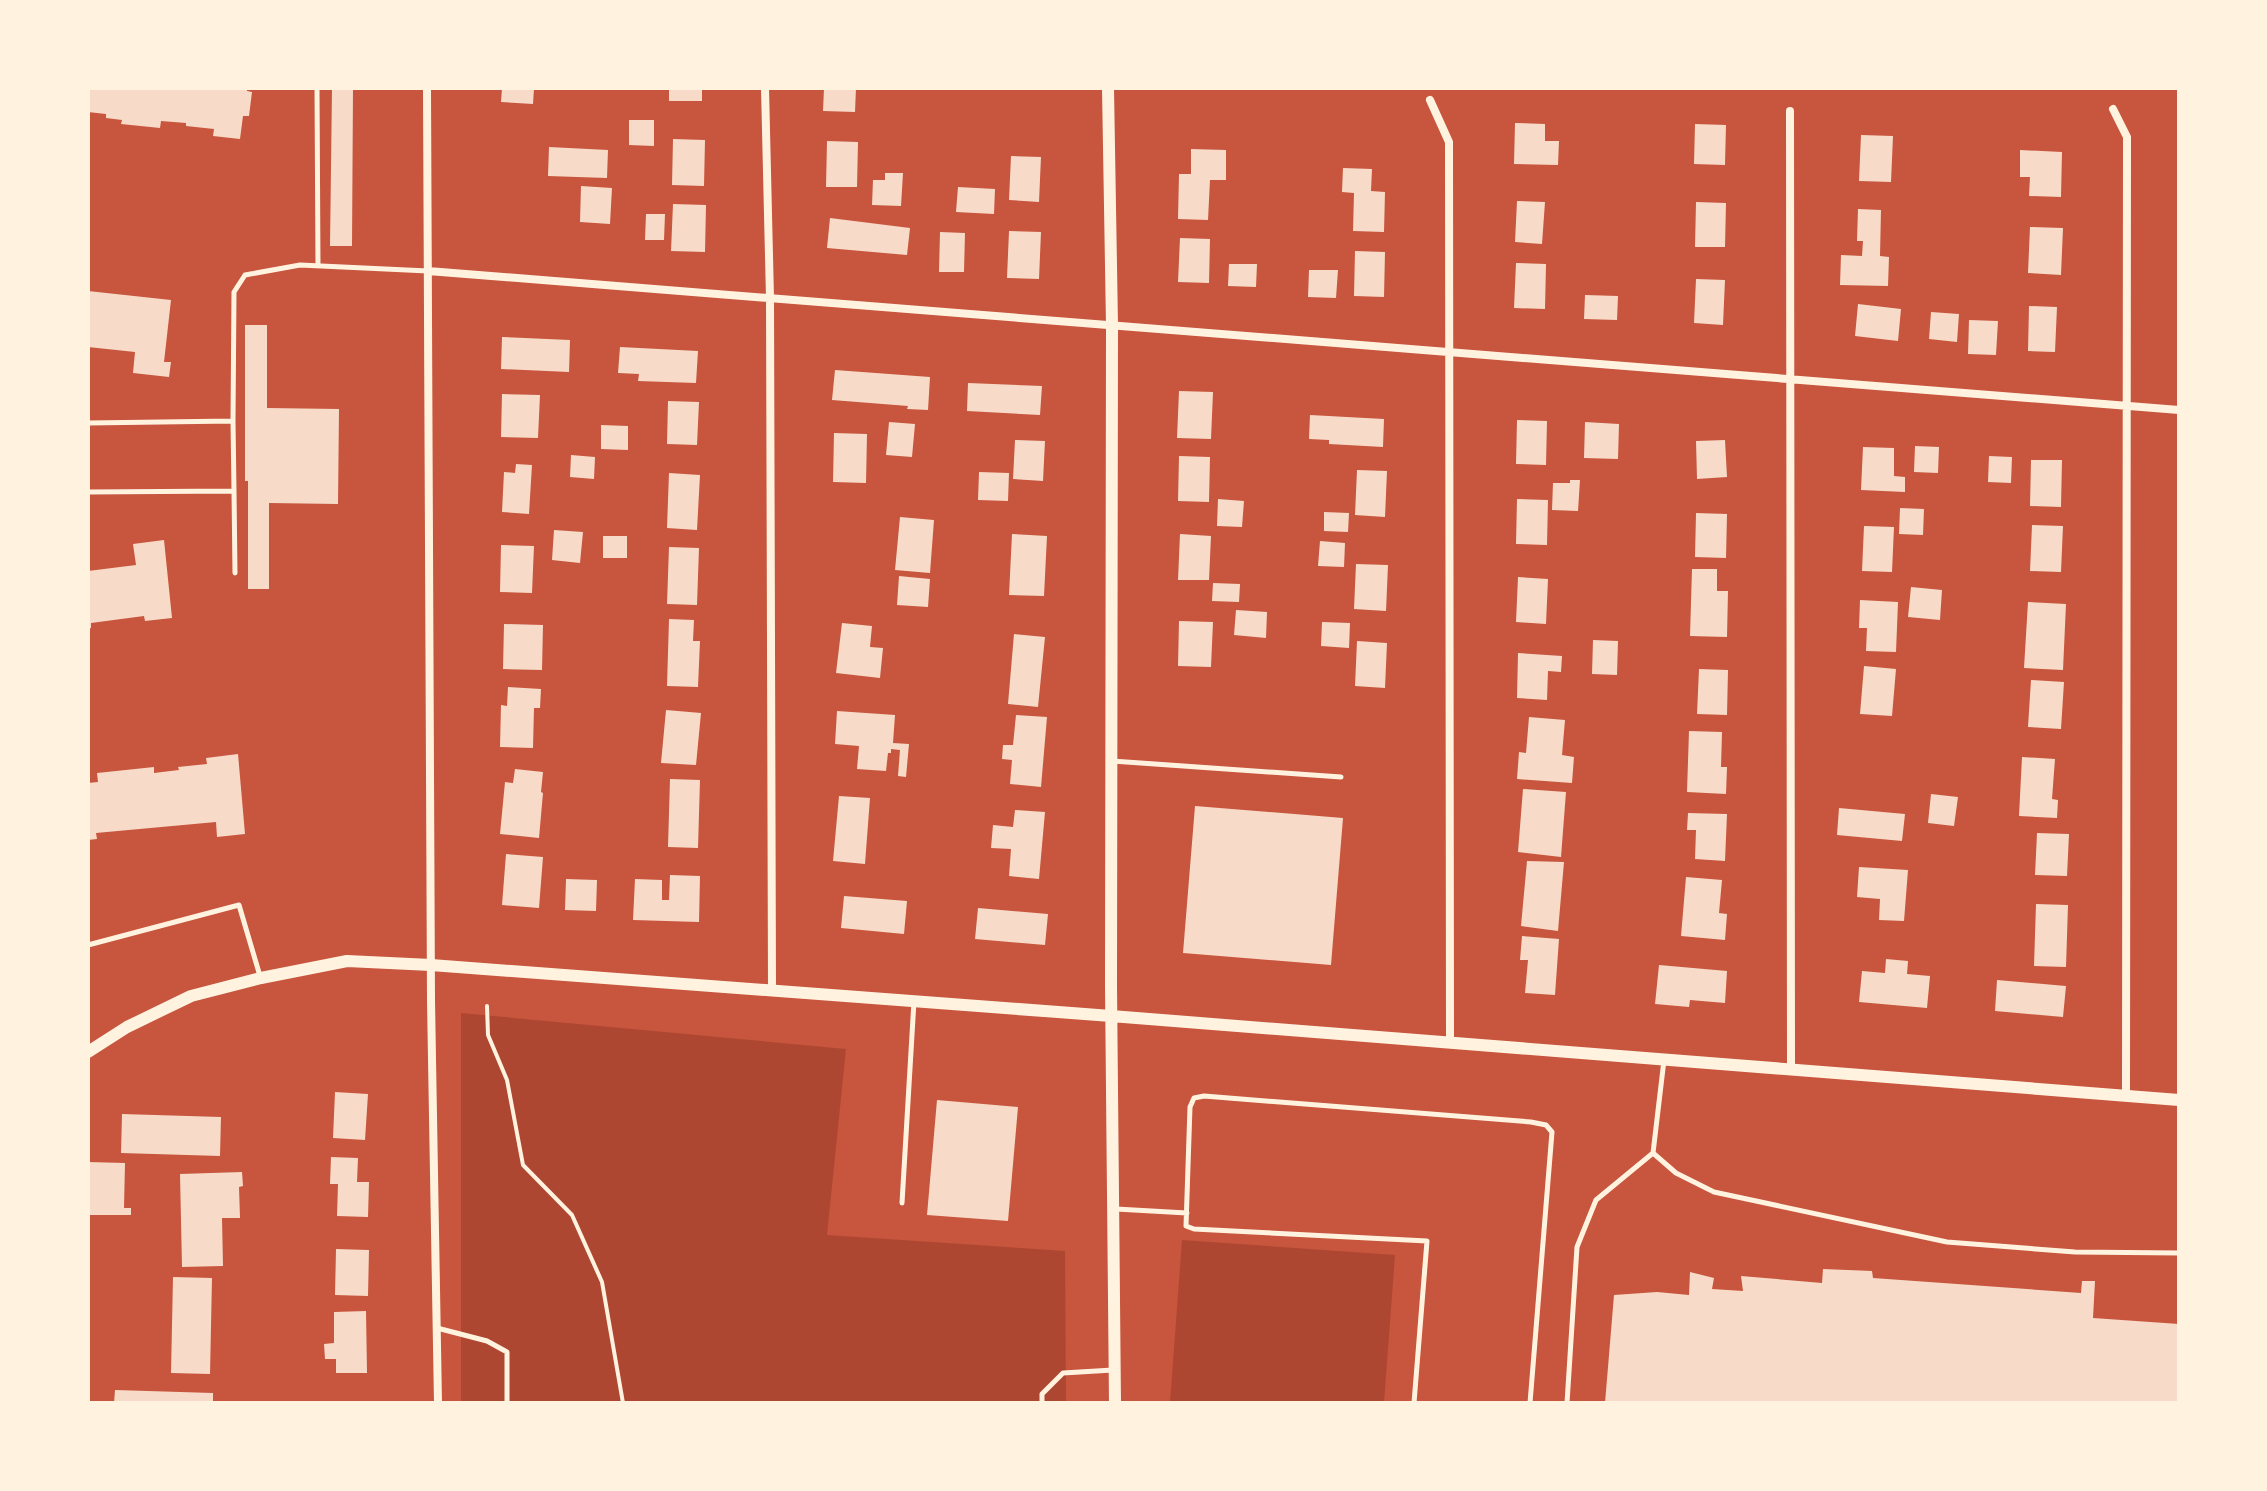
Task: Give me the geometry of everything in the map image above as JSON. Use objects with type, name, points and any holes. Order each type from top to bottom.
[{"type":"street","points":[[427,88],[431,965],[438,1403]]},
{"type":"street","points":[[765,88],[770,298],[772,990]]},
{"type":"street","points":[[1108,88],[1112,325],[1111,1016],[1115,1403]]},
{"type":"street","points":[[1430,100],[1449,142],[1450,1042]]},
{"type":"street","points":[[2113,109],[2127,137],[2126,1095]]},
{"type":"street","points":[[1790,111],[1791,1069]]},
{"type":"street","points":[[428,271],[2179,410]]},
{"type":"street","points":[[88,1052],[127,1027],[191,996],[347,961],[772,990],[2179,1100]]},
{"type":"lane","points":[[317,88],[318,266]]},
{"type":"lane","points":[[235,573],[234,292],[245,275],[300,265],[428,271]]},
{"type":"lane","points":[[88,423],[233,421]]},
{"type":"lane","points":[[88,492],[234,491]]},
{"type":"lane","points":[[1111,761],[1341,777]]},
{"type":"lane","points":[[88,945],[239,905],[261,978]]},
{"type":"lane","points":[[902,1203],[914,1001]]},
{"type":"lane","points":[[1567,1403],[1577,1247],[1596,1200],[1653,1153],[1664,1059]]},
{"type":"lane","points":[[1414,1403],[1427,1241],[1194,1229],[1186,1226],[1190,1107],[1194,1098],[1204,1096],[1546,1125],[1552,1132],[1530,1403]]},
{"type":"lane","points":[[1653,1153],[1676,1173],[1714,1192],[1947,1242],[2075,1252],[2179,1253]]},
{"type":"lane","points":[[1113,1209],[1187,1213]]},
{"type":"lane","points":[[437,1328],[487,1341],[507,1352],[507,1403]]},
{"type":"lane","points":[[1042,1403],[1042,1394],[1063,1373],[1114,1370]]},
{"type":"path","points":[[487,1006],[488,1035],[507,1080],[523,1165],[572,1215],[602,1282],[623,1403]]},
{"type":"shaded area","points":[[461,1013],[846,1049],[827,1235],[1065,1251],[1066,1403],[461,1403]]},
{"type":"shaded area","points":[[1182,1240],[1395,1255],[1384,1403],[1170,1403]]},
{"type":"building","points":[[88,88],[247,88],[252,92],[249,116],[243,116],[240,139],[213,136],[214,129],[186,126],[186,123],[161,121],[160,128],[121,124],[122,120],[106,118],[106,114],[88,112]]},
{"type":"building","points":[[332,88],[353,88],[352,246],[330,246]]},
{"type":"building","points":[[502,88],[534,88],[533,104],[501,102]]},
{"type":"building","points":[[669,88],[702,88],[702,101],[669,101]]},
{"type":"building","points":[[824,88],[856,88],[855,112],[823,111]]},
{"type":"building","points":[[629,120],[654,120],[654,146],[629,145]]},
{"type":"building","points":[[1515,123],[1545,124],[1545,141],[1559,141],[1558,165],[1514,164]]},
{"type":"building","points":[[1695,124],[1726,125],[1725,165],[1694,164]]},
{"type":"building","points":[[1861,135],[1893,136],[1891,182],[1859,181]]},
{"type":"building","points":[[673,139],[705,140],[704,186],[672,185]]},
{"type":"building","points":[[827,141],[858,142],[857,187],[826,187]]},
{"type":"building","points":[[549,147],[608,150],[607,178],[548,176]]},
{"type":"building","points":[[1191,149],[1226,150],[1226,180],[1210,180],[1208,220],[1178,219],[1179,174],[1191,174]]},
{"type":"building","points":[[2020,150],[2062,152],[2061,197],[2029,196],[2030,177],[2020,177]]},
{"type":"building","points":[[1011,156],[1041,157],[1039,202],[1009,200]]},
{"type":"building","points":[[1343,168],[1372,169],[1371,191],[1385,192],[1384,232],[1353,231],[1354,193],[1342,192]]},
{"type":"building","points":[[885,173],[903,173],[901,206],[872,205],[873,180],[885,180]]},
{"type":"building","points":[[581,186],[612,188],[610,224],[580,222]]},
{"type":"building","points":[[958,187],[995,189],[994,214],[956,212]]},
{"type":"building","points":[[1517,201],[1545,202],[1542,244],[1515,242]]},
{"type":"building","points":[[1696,202],[1726,203],[1725,247],[1695,247]]},
{"type":"building","points":[[673,204],[706,205],[705,252],[671,251]]},
{"type":"building","points":[[1858,209],[1881,210],[1880,256],[1889,257],[1888,286],[1840,285],[1841,255],[1862,256],[1863,241],[1857,241]]},
{"type":"building","points":[[646,214],[665,214],[664,240],[645,240]]},
{"type":"building","points":[[830,218],[910,228],[907,255],[827,248]]},
{"type":"building","points":[[2030,227],[2063,228],[2061,275],[2028,273]]},
{"type":"building","points":[[1009,231],[1041,232],[1039,279],[1007,278]]},
{"type":"building","points":[[940,232],[965,233],[964,272],[939,272]]},
{"type":"building","points":[[1180,238],[1210,239],[1209,283],[1178,282]]},
{"type":"building","points":[[1355,251],[1385,252],[1384,297],[1354,296]]},
{"type":"building","points":[[1516,263],[1546,264],[1545,309],[1514,308]]},
{"type":"building","points":[[1229,264],[1257,264],[1256,287],[1228,286]]},
{"type":"building","points":[[1309,270],[1338,270],[1336,298],[1308,297]]},
{"type":"building","points":[[1696,279],[1725,280],[1723,325],[1694,323]]},
{"type":"building","points":[[88,291],[171,300],[164,362],[171,362],[169,377],[133,373],[135,352],[88,347]]},
{"type":"building","points":[[1585,295],[1618,296],[1617,320],[1584,319]]},
{"type":"building","points":[[1858,304],[1901,309],[1898,341],[1855,336]]},
{"type":"building","points":[[2029,306],[2057,307],[2055,352],[2028,351]]},
{"type":"building","points":[[1931,312],[1959,314],[1957,342],[1929,339]]},
{"type":"building","points":[[1969,320],[1998,321],[1996,355],[1968,354]]},
{"type":"building","points":[[245,325],[267,325],[267,408],[339,409],[338,504],[269,503],[269,589],[248,589]]},
{"type":"building","points":[[502,337],[570,340],[569,372],[501,369]]},
{"type":"building","points":[[620,347],[698,351],[696,383],[638,381],[639,374],[618,373]]},
{"type":"building","points":[[835,370],[930,377],[928,410],[832,400]]},
{"type":"building","points":[[968,383],[1042,386],[1040,415],[967,411]]},
{"type":"building","points":[[1179,391],[1213,392],[1211,439],[1177,438]]},
{"type":"building","points":[[502,394],[540,395],[538,438],[501,437]]},
{"type":"building","points":[[668,401],[699,402],[697,445],[667,444]]},
{"type":"building","points":[[1310,415],[1384,419],[1383,447],[1329,444],[1329,440],[1309,439]]},
{"type":"building","points":[[1517,420],[1547,421],[1546,465],[1516,464]]},
{"type":"building","points":[[889,422],[915,424],[912,457],[886,455]]},
{"type":"building","points":[[1585,422],[1619,424],[1618,459],[1584,458]]},
{"type":"building","points":[[601,425],[628,426],[628,450],[601,449]]},
{"type":"building","points":[[834,433],[867,434],[866,483],[833,482]]},
{"type":"building","points":[[1015,440],[1045,441],[1043,481],[1013,479]]},
{"type":"building","points":[[1725,440],[1727,477],[1697,479],[1696,441]]},
{"type":"building","points":[[1915,446],[1939,447],[1938,473],[1914,472]]},
{"type":"building","points":[[1863,447],[1894,448],[1894,476],[1905,477],[1905,492],[1861,490]]},
{"type":"building","points":[[571,455],[595,457],[594,479],[570,477]]},
{"type":"building","points":[[1179,456],[1210,457],[1209,502],[1178,501]]},
{"type":"building","points":[[1989,456],[2012,457],[2011,483],[1988,482]]},
{"type":"building","points":[[2031,460],[2062,460],[2061,507],[2030,506]]},
{"type":"building","points":[[516,464],[532,465],[529,514],[502,512],[504,472],[515,473]]},
{"type":"building","points":[[1357,470],[1387,471],[1385,517],[1355,515]]},
{"type":"building","points":[[979,472],[1009,473],[1008,501],[978,500]]},
{"type":"building","points":[[669,473],[700,475],[697,530],[667,528]]},
{"type":"building","points":[[1570,480],[1580,480],[1578,511],[1552,510],[1553,483],[1570,483]]},
{"type":"building","points":[[1218,499],[1244,501],[1242,527],[1217,526]]},
{"type":"building","points":[[1517,499],[1548,500],[1547,545],[1516,544]]},
{"type":"building","points":[[1900,508],[1924,509],[1923,535],[1899,534]]},
{"type":"building","points":[[1324,512],[1349,513],[1348,532],[1324,531]]},
{"type":"building","points":[[1696,513],[1727,514],[1726,558],[1695,557]]},
{"type":"building","points":[[900,517],[934,520],[930,573],[895,570]]},
{"type":"building","points":[[2032,525],[2063,526],[2061,572],[2030,571]]},
{"type":"building","points":[[1864,526],[1894,527],[1892,572],[1862,571]]},
{"type":"building","points":[[554,530],[583,532],[580,563],[552,560]]},
{"type":"building","points":[[1012,534],[1047,536],[1044,596],[1009,595]]},
{"type":"building","points":[[1180,534],[1211,536],[1209,580],[1178,580]]},
{"type":"building","points":[[603,536],[627,536],[627,558],[603,558]]},
{"type":"building","points":[[164,540],[172,618],[145,621],[144,616],[91,623],[88,629],[88,571],[136,565],[133,544]]},
{"type":"building","points":[[1320,541],[1345,543],[1344,567],[1318,566]]},
{"type":"building","points":[[501,545],[534,546],[532,593],[500,592]]},
{"type":"building","points":[[669,547],[699,548],[697,605],[667,604]]},
{"type":"building","points":[[1356,564],[1388,565],[1386,611],[1354,609]]},
{"type":"building","points":[[1692,569],[1717,569],[1717,591],[1728,591],[1727,637],[1690,636]]},
{"type":"building","points":[[899,576],[930,579],[928,607],[897,605]]},
{"type":"building","points":[[1518,577],[1548,579],[1546,624],[1516,622]]},
{"type":"building","points":[[1213,583],[1240,584],[1239,602],[1212,601]]},
{"type":"building","points":[[1911,587],[1942,590],[1940,620],[1908,617]]},
{"type":"building","points":[[1860,600],[1898,602],[1896,652],[1866,651],[1867,628],[1859,628]]},
{"type":"building","points":[[2028,602],[2066,604],[2063,670],[2024,668]]},
{"type":"building","points":[[1236,610],[1267,612],[1266,638],[1234,635]]},
{"type":"building","points":[[669,619],[694,620],[693,641],[700,641],[698,687],[667,686]]},
{"type":"building","points":[[1179,621],[1213,622],[1211,667],[1178,666]]},
{"type":"building","points":[[1322,622],[1350,623],[1349,648],[1321,646]]},
{"type":"building","points":[[842,623],[872,626],[870,647],[883,648],[880,678],[836,673]]},
{"type":"building","points":[[504,624],[543,625],[542,670],[503,669]]},
{"type":"building","points":[[1014,634],[1045,637],[1038,707],[1008,704]]},
{"type":"building","points":[[1593,640],[1618,641],[1617,675],[1592,674]]},
{"type":"building","points":[[1357,641],[1387,643],[1385,688],[1355,686]]},
{"type":"building","points":[[1518,653],[1562,656],[1561,672],[1548,671],[1547,700],[1517,698]]},
{"type":"building","points":[[1864,666],[1896,669],[1892,716],[1860,714]]},
{"type":"building","points":[[1699,669],[1728,670],[1727,715],[1697,714]]},
{"type":"building","points":[[2031,680],[2064,682],[2061,729],[2028,727]]},
{"type":"building","points":[[508,687],[541,689],[540,708],[534,708],[533,748],[500,747],[501,705],[507,706]]},
{"type":"building","points":[[666,710],[701,713],[696,765],[661,763]]},
{"type":"building","points":[[837,711],[895,715],[893,743],[909,744],[906,777],[898,776],[900,750],[891,749],[888,753],[886,771],[857,769],[859,746],[835,744]]},
{"type":"building","points":[[1016,715],[1047,717],[1041,787],[1010,784],[1012,760],[1002,759],[1003,745],[1013,745]]},
{"type":"building","points":[[1529,717],[1565,720],[1562,755],[1574,757],[1572,783],[1517,779],[1519,752],[1526,753]]},
{"type":"building","points":[[1689,731],[1722,732],[1721,767],[1727,767],[1726,794],[1687,792]]},
{"type":"building","points":[[238,754],[245,834],[217,837],[216,822],[96,833],[97,839],[88,840],[88,783],[98,782],[97,773],[154,767],[154,773],[179,770],[178,767],[207,764],[206,758]]},
{"type":"building","points":[[2022,757],[2055,759],[2052,799],[2058,800],[2057,818],[2019,816]]},
{"type":"building","points":[[515,769],[543,772],[539,838],[500,834],[505,782],[513,783]]},
{"type":"building","points":[[670,779],[700,780],[698,848],[668,847]]},
{"type":"building","points":[[1523,789],[1566,792],[1561,857],[1518,852]]},
{"type":"building","points":[[1931,794],[1958,797],[1954,826],[1928,823]]},
{"type":"building","points":[[839,796],[870,798],[865,864],[833,861]]},
{"type":"building","points":[[1195,806],[1343,818],[1331,965],[1183,953]]},
{"type":"building","points":[[1839,808],[1905,814],[1902,841],[1837,835]]},
{"type":"building","points":[[1015,810],[1045,812],[1039,879],[1009,876],[1011,849],[991,848],[993,825],[1013,827]]},
{"type":"building","points":[[1688,813],[1727,814],[1725,861],[1695,859],[1696,830],[1687,830]]},
{"type":"building","points":[[2037,833],[2069,834],[2067,876],[2035,875]]},
{"type":"building","points":[[506,854],[543,857],[539,908],[502,905]]},
{"type":"building","points":[[1527,861],[1564,862],[1558,931],[1521,926]]},
{"type":"building","points":[[1859,867],[1908,870],[1904,921],[1879,920],[1880,899],[1857,897]]},
{"type":"building","points":[[670,875],[700,876],[699,922],[633,920],[635,879],[662,880],[662,900],[669,900]]},
{"type":"building","points":[[1686,877],[1722,880],[1719,913],[1727,914],[1725,940],[1681,936]]},
{"type":"building","points":[[566,879],[597,880],[596,911],[565,910]]},
{"type":"building","points":[[844,896],[907,901],[904,934],[841,928]]},
{"type":"building","points":[[2036,904],[2068,905],[2066,967],[2034,966]]},
{"type":"building","points":[[978,908],[1048,914],[1045,945],[975,939]]},
{"type":"building","points":[[1522,936],[1559,939],[1555,995],[1525,993],[1528,960],[1520,960]]},
{"type":"building","points":[[1886,959],[1908,961],[1907,974],[1930,976],[1927,1008],[1859,1002],[1862,971],[1885,973]]},
{"type":"building","points":[[1659,965],[1727,971],[1725,1003],[1690,1000],[1689,1007],[1655,1004]]},
{"type":"building","points":[[1997,980],[2066,986],[2063,1017],[1995,1011]]},
{"type":"building","points":[[335,1092],[368,1094],[365,1140],[333,1138]]},
{"type":"building","points":[[937,1100],[1018,1107],[1008,1221],[927,1215]]},
{"type":"building","points":[[122,1114],[221,1117],[220,1156],[121,1153]]},
{"type":"building","points":[[331,1157],[358,1158],[357,1182],[369,1182],[368,1217],[337,1216],[338,1184],[330,1184]]},
{"type":"building","points":[[88,1162],[125,1163],[124,1208],[131,1208],[131,1215],[88,1215]]},
{"type":"building","points":[[242,1172],[240,1218],[222,1218],[223,1266],[182,1267],[180,1174]]},
{"type":"building","points":[[336,1249],[369,1250],[368,1296],[335,1295]]},
{"type":"building","points":[[1823,1269],[1872,1271],[1873,1278],[2081,1293],[2082,1281],[2095,1281],[2093,1318],[2179,1324],[2179,1403],[1605,1403],[1614,1295],[1657,1292],[1689,1295],[1690,1272],[1714,1278],[1712,1289],[1743,1291],[1741,1276],[1822,1283]]},
{"type":"building","points":[[173,1277],[212,1278],[210,1374],[171,1373]]},
{"type":"building","points":[[366,1311],[367,1373],[336,1373],[336,1359],[325,1359],[324,1344],[334,1343],[334,1312]]},
{"type":"building","points":[[115,1390],[213,1393],[213,1403],[114,1403]]}]
